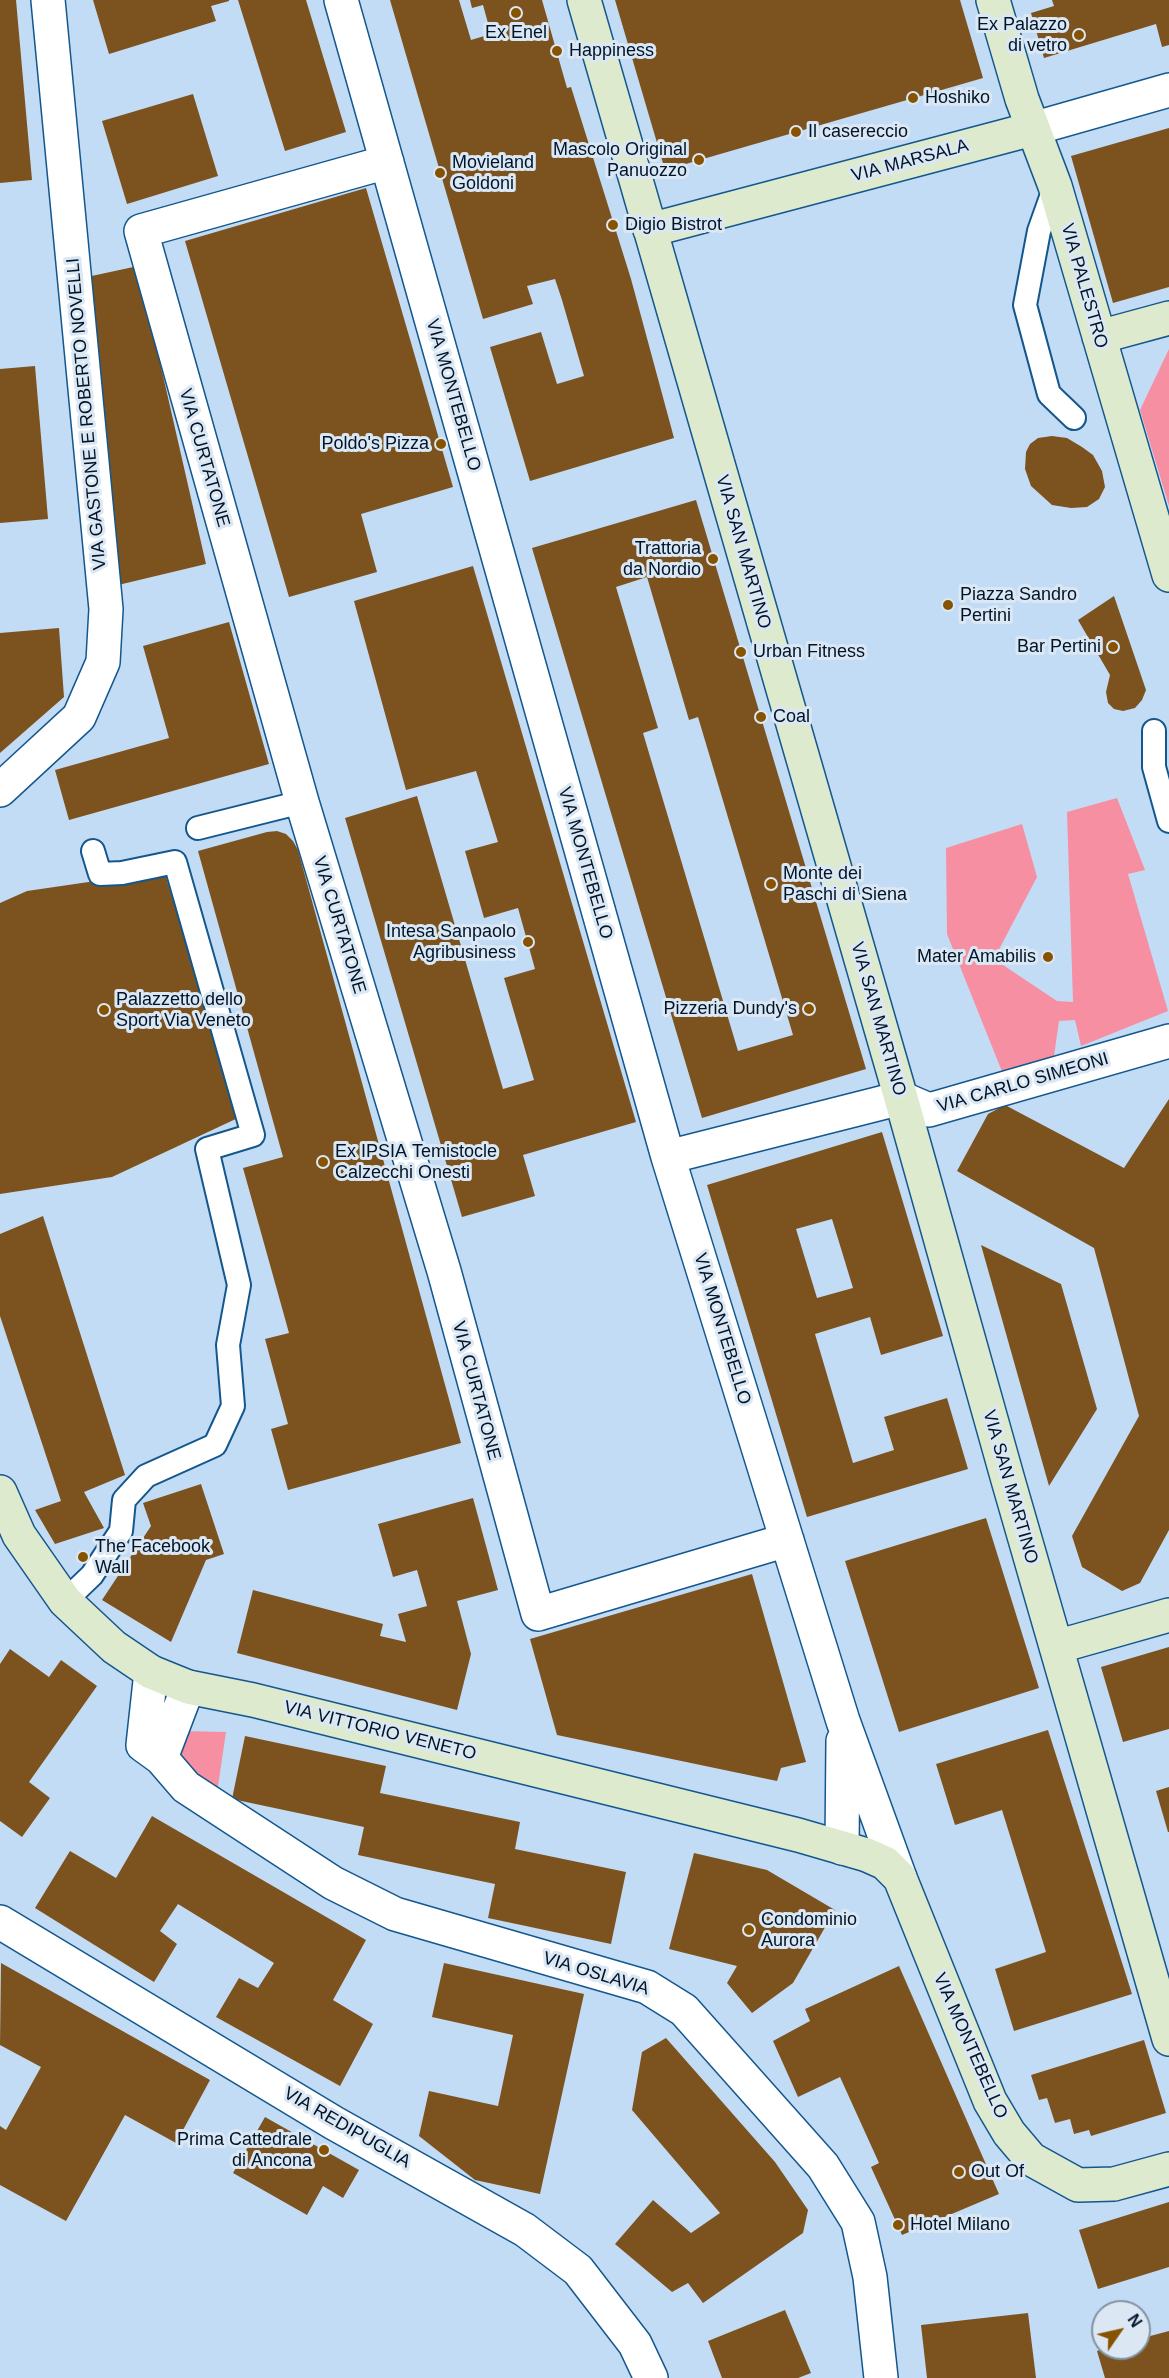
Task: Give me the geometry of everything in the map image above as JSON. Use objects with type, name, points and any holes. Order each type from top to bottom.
[{"type":"street","name":"VIA GASTONE E ROBERTO NOVELLI","points":[[0,790],[79,717],[103,662],[106,609],[48,0]]},
{"type":"street","name":"VIA MONTEBELLO","points":[[341,0],[668,1156],[843,1721],[917,1925],[990,2101],[1009,2133],[1031,2159],[1078,2185],[1114,2184],[1169,2169]]},
{"type":"street","name":"VIA SAN MARTINO","points":[[584,0],[901,1098],[1169,2039]]},
{"type":"street","name":"VIA PALESTRO","points":[[993,0],[1032,129],[1055,186],[1169,575]]},
{"type":"street","name":"VIA MARSALA","points":[[650,230],[1032,129],[1169,90]]},
{"type":"street","name":"VIA CURTATONE","points":[[387,162],[141,231],[302,802],[444,1271],[538,1614],[787,1540]]},
{"type":"street","points":[[1099,337],[1169,318]]},
{"type":"street","name":"VIA CARLO SIMEONI","points":[[901,1098],[929,1110],[1169,1041]]},
{"type":"street","points":[[668,1156],[901,1098]]},
{"type":"street","name":"VIA VITTORIO VENETO","points":[[0,1492],[19,1535],[65,1601],[114,1647],[151,1672],[188,1687],[253,1700],[842,1848]]},
{"type":"street","points":[[1056,1647],[1169,1615]]},
{"type":"street","name":"VIA OSLAVIA","points":[[151,1672],[142,1745],[160,1758],[186,1787],[333,1883],[395,1914],[647,1987],[684,2010],[823,2166],[858,2222],[870,2277],[881,2378]]},
{"type":"street","points":[[160,1758],[188,1687]]},
{"type":"street","name":"VIA MONTEBELLO","points":[[843,1721],[842,1848],[917,1925]]},
{"type":"street","points":[[842,1848],[885,1863],[900,1878]]},
{"type":"street","name":"VIA REDIPUGLIA","points":[[0,1923],[334,2123],[525,2230],[578,2270],[635,2343],[651,2378]]},
{"type":"lane","points":[[1055,186],[1039,231],[1025,305],[1049,394],[1074,418]]},
{"type":"lane","points":[[1154,731],[1154,767],[1169,821]]},
{"type":"lane","points":[[198,828],[302,802]]},
{"type":"lane","points":[[65,1601],[92,1575],[121,1531],[124,1500],[146,1476],[215,1445],[233,1406],[228,1345],[239,1285],[207,1149],[253,1135],[176,862],[122,873],[100,873],[93,851]]},
{"type":"shaded area","points":[[1169,349],[1169,506],[1140,410]]},
{"type":"shaded area","points":[[1117,798],[1145,870],[1128,874],[1168,1011],[1081,1046],[1075,1020],[1059,1021],[1054,1056],[1003,1074],[947,934],[946,848],[1022,824],[1037,877],[994,959],[1057,1001],[1073,1002],[1067,812]]},
{"type":"shaded area","points":[[180,1731],[226,1732],[217,1793],[173,1764]]},
{"type":"building","points":[[0,0],[16,0],[32,180],[0,183]]},
{"type":"building","points":[[93,0],[229,1],[211,6],[216,21],[109,54]]},
{"type":"building","points":[[238,0],[306,0],[346,132],[285,151]]},
{"type":"building","points":[[390,0],[459,0],[471,40],[491,34],[483,5],[472,8],[470,0],[542,0],[567,88],[571,87],[631,279],[674,438],[530,481],[490,347],[541,332],[557,384],[584,376],[562,300],[555,279],[527,286],[533,304],[483,319]]},
{"type":"building","points":[[615,0],[960,0],[983,78],[665,170]]},
{"type":"building","name":"Ex Palazzo di vetro","points":[[1052,0],[1169,0],[1169,45],[1162,47],[1156,24],[1044,58],[1031,13],[1054,6]]},
{"type":"building","points":[[193,94],[218,176],[127,204],[102,121]]},
{"type":"building","points":[[1169,128],[1169,287],[1113,303],[1071,156]]},
{"type":"building","points":[[366,188],[453,487],[361,514],[377,572],[289,597],[185,241]]},
{"type":"building","points":[[138,266],[206,564],[114,586],[87,277]]},
{"type":"building","points":[[35,366],[48,519],[0,523],[0,369]]},
{"type":"building","points":[[1052,436],[1067,438],[1082,447],[1093,455],[1102,471],[1105,487],[1099,499],[1087,507],[1071,508],[1052,505],[1031,486],[1025,469],[1026,452],[1030,444],[1038,438]]},
{"type":"building","points":[[696,500],[866,1069],[702,1118],[532,548]],"holes":[[[647,577],[689,720],[698,717],[793,1035],[738,1051],[643,733],[658,728],[616,587]]]},
{"type":"building","points":[[473,566],[636,1122],[523,1155],[535,1196],[462,1217],[345,818],[417,796],[503,1089],[534,1080],[504,978],[535,969],[518,908],[484,918],[465,851],[498,842],[476,771],[406,790],[354,601]]},
{"type":"building","name":"Bar Pertini","points":[[1114,596],[1146,690],[1142,700],[1135,708],[1123,711],[1114,709],[1108,703],[1106,692],[1110,675],[1078,620]]},
{"type":"building","points":[[229,622],[269,764],[69,820],[55,770],[169,738],[143,646]]},
{"type":"building","points":[[59,628],[64,697],[0,753],[0,633]]},
{"type":"building","name":"Ex IPSIA Temistocle Calzecchi Onesti","points":[[277,831],[286,834],[298,850],[461,1443],[288,1490],[271,1429],[288,1424],[265,1339],[289,1333],[243,1168],[283,1157],[198,851]]},
{"type":"building","name":"Palazzetto dello Sport Via Veneto","points":[[164,871],[240,1117],[112,1177],[0,1194],[0,903],[27,891]]},
{"type":"building","points":[[1169,1099],[1169,1530],[1140,1583],[1122,1591],[1082,1567],[1072,1536],[1139,1416],[1094,1248],[957,1171],[988,1114],[1005,1105],[1124,1168]]},
{"type":"building","points":[[882,1132],[943,1336],[881,1355],[870,1317],[815,1334],[853,1463],[894,1450],[884,1417],[947,1398],[968,1469],[807,1517],[707,1185]],"holes":[[[832,1219],[853,1288],[817,1298],[796,1229]]]},
{"type":"building","points":[[43,1216],[125,1475],[84,1492],[104,1528],[55,1544],[35,1510],[61,1501],[0,1316],[0,1234]]},
{"type":"building","points":[[981,1245],[1061,1284],[1097,1409],[1049,1486]]},
{"type":"building","points":[[201,1484],[224,1554],[206,1560],[171,1642],[102,1600],[151,1526],[143,1503]]},
{"type":"building","points":[[473,1498],[498,1590],[457,1601],[471,1654],[457,1710],[237,1653],[253,1590],[383,1624],[380,1636],[406,1642],[398,1614],[427,1606],[417,1570],[393,1577],[378,1524]]},
{"type":"building","points":[[986,1518],[1039,1688],[899,1732],[845,1561]]},
{"type":"building","points":[[752,1574],[806,1762],[781,1768],[777,1781],[557,1735],[530,1639]]},
{"type":"building","points":[[1169,1647],[1169,1729],[1123,1742],[1101,1667]]},
{"type":"building","points":[[10,1649],[49,1677],[61,1660],[97,1686],[29,1782],[50,1798],[22,1837],[0,1821],[0,1664]]},
{"type":"building","points":[[1048,1730],[1132,1994],[1014,2031],[995,1969],[1046,1952],[1002,1810],[955,1825],[936,1764]]},
{"type":"building","points":[[245,1736],[386,1766],[380,1793],[520,1822],[515,1849],[626,1872],[611,1944],[488,1918],[495,1884],[358,1855],[364,1827],[232,1799]]},
{"type":"building","points":[[1169,1787],[1169,1832],[1168,1832],[1156,1791]]},
{"type":"building","points":[[152,1816],[366,1940],[333,2000],[373,2024],[340,2086],[216,2017],[239,1978],[258,1988],[274,1963],[178,1904],[160,1931],[177,1944],[154,1982],[35,1908],[70,1851],[116,1878]]},
{"type":"building","name":"Condominio Aurora","points":[[694,1853],[767,1870],[835,1910],[793,1983],[752,2013],[727,1983],[737,1966],[669,1949]]},
{"type":"building","points":[[1,1963],[210,2080],[176,2143],[125,2115],[66,2221],[0,2185],[0,2126],[6,2130],[41,2067],[0,2045]]},
{"type":"building","points":[[444,1963],[584,1994],[540,2194],[475,2180],[419,2136],[429,2091],[498,2106],[513,2035],[432,2017]]},
{"type":"building","points":[[899,1966],[999,2194],[902,2235],[871,2167],[879,2163],[840,2077],[798,2097],[773,2041],[810,2021],[805,2009]]},
{"type":"building","points":[[666,2038],[775,2162],[808,2210],[803,2233],[703,2303],[688,2283],[672,2292],[615,2244],[653,2200],[691,2233],[720,2213],[632,2110],[642,2052]]},
{"type":"building","points":[[1144,2040],[1166,2113],[1091,2136],[1089,2130],[1074,2134],[1070,2119],[1055,2123],[1047,2098],[1039,2100],[1031,2075]]},
{"type":"building","points":[[265,2117],[359,2170],[343,2198],[323,2186],[307,2215],[233,2173]]},
{"type":"building","points":[[1169,2202],[1169,2267],[1098,2289],[1079,2230]]},
{"type":"building","points":[[785,2310],[811,2373],[798,2378],[722,2378],[708,2341]]},
{"type":"building","points":[[1028,2313],[1036,2378],[927,2378],[921,2325]]},
{"type":"building","points":[[1169,2331],[1169,2378],[1105,2378],[1100,2360],[1151,2360],[1151,2336]]},
{"type":"place","name":"Ex Enel","points":[[516,13]]},
{"type":"place","name":"Ex Palazzo di vetro","points":[[1079,35]]},
{"type":"place","name":"Happiness","points":[[557,51]]},
{"type":"place","name":"Hoshiko","points":[[913,98]]},
{"type":"place","name":"Il casereccio","points":[[796,132]]},
{"type":"place","name":"Mascolo Original Panuozzo","points":[[699,160]]},
{"type":"place","name":"Movieland Goldoni","points":[[440,173]]},
{"type":"place","name":"Digio Bistrot","points":[[613,225]]},
{"type":"place","name":"Poldo's Pizza","points":[[441,444]]},
{"type":"place","name":"Trattoria da Nordio","points":[[713,559]]},
{"type":"place","name":"Piazza Sandro Pertini","points":[[948,605]]},
{"type":"place","name":"Bar Pertini","points":[[1113,647]]},
{"type":"place","name":"Urban Fitness","points":[[741,652]]},
{"type":"place","name":"Coal","points":[[761,717]]},
{"type":"place","name":"Monte dei Paschi di Siena","points":[[771,884]]},
{"type":"place","name":"Intesa Sanpaolo Agribusiness","points":[[528,942]]},
{"type":"place","name":"Mater Amabilis","points":[[1048,957]]},
{"type":"place","name":"Pizzeria Dundy's","points":[[809,1009]]},
{"type":"place","name":"Palazzetto dello Sport Via Veneto","points":[[104,1010]]},
{"type":"place","name":"Ex IPSIA Temistocle Calzecchi Onesti","points":[[323,1162]]},
{"type":"place","name":"The Facebook Wall","points":[[83,1557]]},
{"type":"place","name":"Condominio Aurora","points":[[749,1930]]},
{"type":"place","name":"Prima Cattedrale di Ancona","points":[[324,2150]]},
{"type":"place","name":"Out Of","points":[[959,2172]]},
{"type":"place","name":"Hotel Milano","points":[[898,2225]]}]
